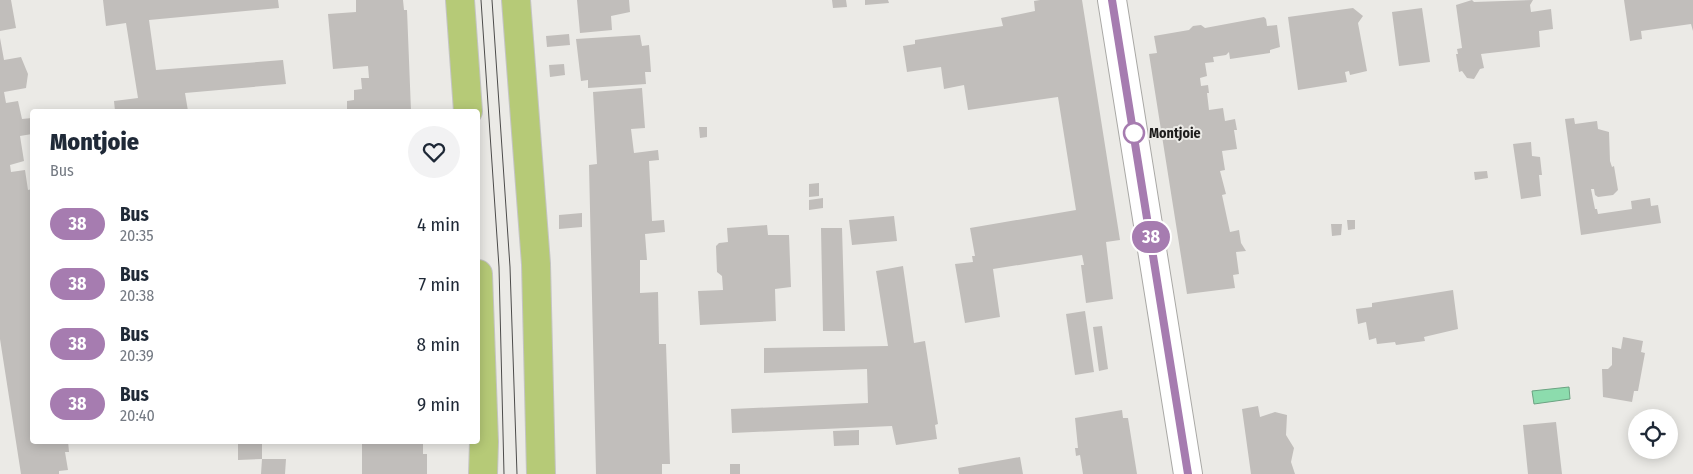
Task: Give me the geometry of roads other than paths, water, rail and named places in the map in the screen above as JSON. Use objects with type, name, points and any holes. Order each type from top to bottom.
[{"type":"main road","points":[[460,0],[468,109]]},
{"type":"main road","points":[[516,0],[536,264],[541,474]]},
{"type":"main road","points":[[480,330],[484,442],[483,474]]},
{"type":"street","points":[[1112,0],[1188,474]]},
{"type":"tram line","points":[[481,0],[499,267],[504,474]]},
{"type":"tram line","points":[[492,0],[510,267],[517,474]]},
{"type":"place","name":"Montjoie","points":[[1134,133]]}]
